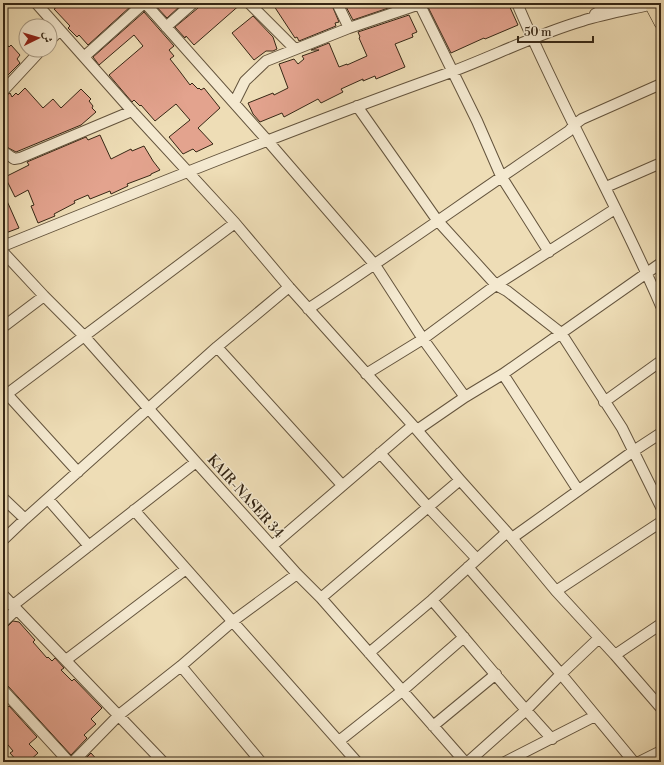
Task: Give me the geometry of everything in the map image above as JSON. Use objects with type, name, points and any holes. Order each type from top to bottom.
[{"type":"main road","points":[[652,5],[661,23]]},
{"type":"street","points":[[36,3],[132,111],[235,222],[308,309],[415,428],[556,591],[661,708]]},
{"type":"street","points":[[84,56],[145,3],[234,102],[375,265],[423,339],[465,397]]},
{"type":"street","points":[[166,27],[193,3]]},
{"type":"street","points":[[249,3],[295,49]]},
{"type":"street","points":[[337,3],[349,28]]},
{"type":"street","points":[[234,102],[245,81],[266,61],[349,28],[419,3],[477,120],[501,176],[550,252]]},
{"type":"street","points":[[517,3],[532,39],[606,187],[661,306]]},
{"type":"street","points":[[3,246],[267,140],[453,72],[582,20],[615,3]]},
{"type":"street","points":[[582,20],[652,5]]},
{"type":"street","points":[[3,91],[34,58]]},
{"type":"street","points":[[308,309],[375,265],[437,220],[569,131],[582,119],[661,84]]},
{"type":"street","points":[[357,106],[437,220],[496,285],[508,291],[562,333],[626,436],[661,507]]},
{"type":"street","points":[[3,151],[14,159],[20,158],[132,111]]},
{"type":"street","points":[[606,187],[661,163]]},
{"type":"street","points":[[366,374],[423,339],[496,285],[550,252],[615,209]]},
{"type":"street","points":[[78,472],[5,395],[235,222]]},
{"type":"street","name":"KAIR-NASER 34","points":[[3,252],[84,336],[297,574],[321,598],[465,762]]},
{"type":"street","points":[[272,546],[380,453],[415,428],[503,374],[661,263]]},
{"type":"street","points":[[3,540],[217,347],[289,287]]},
{"type":"street","points":[[3,327],[44,296]]},
{"type":"street","points":[[217,347],[342,485]]},
{"type":"street","points":[[604,402],[661,360]]},
{"type":"street","points":[[503,374],[578,490]]},
{"type":"street","points":[[369,653],[432,600],[477,559],[661,433]]},
{"type":"street","points":[[380,453],[428,508],[477,559]]},
{"type":"street","points":[[3,622],[14,608],[89,546],[196,462]]},
{"type":"street","points":[[321,598],[460,480]]},
{"type":"street","points":[[3,498],[25,519]]},
{"type":"street","points":[[48,499],[89,546]]},
{"type":"street","points":[[134,510],[357,762]]},
{"type":"street","points":[[556,591],[661,522]]},
{"type":"street","points":[[468,567],[635,762],[661,751]]},
{"type":"street","points":[[66,660],[186,569]]},
{"type":"street","points":[[73,762],[119,716],[181,666],[233,621],[297,574]]},
{"type":"street","points":[[3,596],[163,762]]},
{"type":"street","points":[[432,600],[525,710],[552,739]]},
{"type":"street","points":[[615,655],[661,624]]},
{"type":"street","points":[[339,742],[402,691],[464,637]]},
{"type":"street","points":[[468,762],[525,710],[599,638]]},
{"type":"street","points":[[181,666],[261,762]]},
{"type":"street","points":[[433,726],[496,674]]},
{"type":"street","points":[[3,690],[69,762]]},
{"type":"street","points":[[505,762],[595,716]]},
{"type":"building","points":[[53,3],[87,3],[91,8],[96,3],[129,3],[131,6],[88,45],[79,35],[77,37],[68,28],[70,26],[54,9],[57,7]]},
{"type":"building","points":[[177,3],[180,6],[167,18],[154,4]]},
{"type":"building","points":[[204,3],[242,3],[194,45],[175,27]]},
{"type":"building","points":[[272,3],[298,3],[301,7],[308,3],[331,3],[339,22],[335,23],[336,26],[299,41],[297,37],[295,38]]},
{"type":"building","points":[[344,3],[403,3],[353,20]]},
{"type":"building","points":[[426,3],[508,3],[518,25],[451,53]]},
{"type":"building","points":[[144,12],[174,46],[169,50],[174,56],[170,59],[190,85],[192,83],[201,90],[204,88],[220,108],[198,128],[213,144],[196,152],[193,149],[183,154],[169,137],[190,120],[176,104],[155,121],[141,105],[140,106],[134,100],[132,102],[109,75],[143,46],[134,35],[99,65],[93,57]]},
{"type":"building","points":[[409,15],[417,32],[412,34],[413,37],[395,44],[405,67],[376,79],[375,76],[363,81],[363,79],[341,89],[343,92],[321,103],[318,99],[284,117],[282,113],[260,122],[253,114],[248,103],[273,93],[274,95],[288,88],[279,64],[294,59],[298,64],[304,59],[302,56],[319,50],[311,50],[329,43],[339,67],[347,65],[367,56],[358,32]]},
{"type":"building","points":[[253,16],[273,37],[277,49],[273,51],[266,51],[254,60],[232,33]]},
{"type":"building","points":[[3,40],[9,47],[11,45],[18,53],[17,59],[20,63],[3,80]]},
{"type":"building","points":[[25,88],[43,108],[53,99],[61,108],[81,89],[91,99],[89,101],[93,106],[92,108],[96,112],[81,125],[16,152],[3,145],[3,97],[10,93],[12,97],[16,93],[18,95]]},
{"type":"building","points":[[100,135],[111,159],[131,149],[132,151],[144,146],[160,170],[127,184],[128,186],[111,194],[110,191],[90,199],[88,195],[74,201],[75,203],[54,214],[55,216],[38,223],[31,206],[34,205],[28,190],[15,197],[5,177],[29,165],[27,162],[86,137],[88,140]]},
{"type":"building","points":[[3,192],[19,228],[3,234]]},
{"type":"building","points":[[13,621],[19,622],[35,640],[33,642],[47,658],[48,657],[52,661],[55,658],[64,668],[61,670],[72,681],[74,679],[102,708],[91,719],[96,724],[84,735],[87,738],[71,755],[8,686],[3,684],[3,628],[7,627]]},
{"type":"building","points":[[9,706],[37,737],[29,744],[38,753],[28,762],[18,762],[10,753],[13,751],[3,739],[3,711]]},
{"type":"building","points":[[91,753],[99,762],[82,762]]}]
